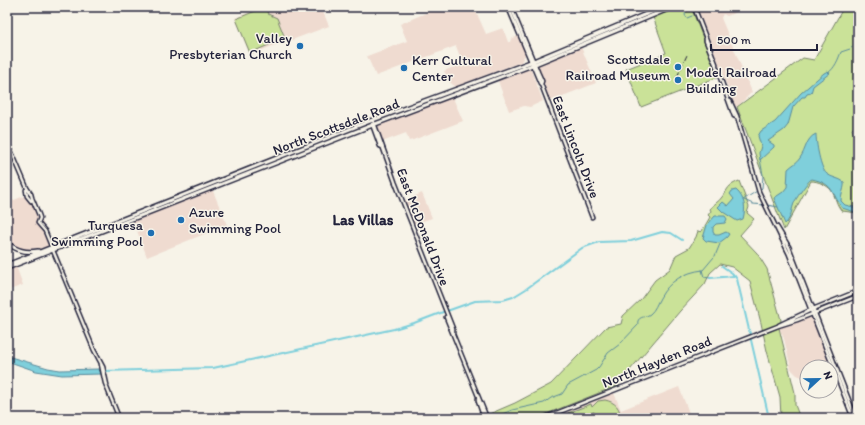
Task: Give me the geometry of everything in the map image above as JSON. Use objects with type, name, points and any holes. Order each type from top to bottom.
[{"type":"main road","name":"East Lincoln Drive","points":[[509,7],[542,84],[592,217]]},
{"type":"main road","name":"North Scottsdale Road","points":[[171,202],[180,196],[533,63],[663,7]]},
{"type":"main road","name":"North Scottsdale Road","points":[[565,49],[589,42],[673,7]]},
{"type":"main road","points":[[694,7],[709,50],[730,100],[734,116],[736,117],[766,208],[789,247],[812,310],[855,418]]},
{"type":"main road","points":[[625,23],[640,20],[642,17],[654,11]]},
{"type":"main road","points":[[579,42],[589,42],[590,39],[602,33]]},
{"type":"main road","name":"North Scottsdale Road","points":[[7,268],[53,248],[171,202],[181,200],[372,123]]},
{"type":"main road","name":"East McDonald Drive","points":[[372,123],[446,315],[453,329],[453,333],[485,417]]},
{"type":"main road","points":[[7,142],[28,193],[31,194],[30,197],[39,215],[38,223],[45,231],[53,248],[102,366],[119,418]]},
{"type":"main road","points":[[180,196],[181,200]]},
{"type":"main road","points":[[7,243],[12,247],[25,252],[42,251]]},
{"type":"main road","name":"North Scottsdale Road","points":[[7,265],[53,248]]},
{"type":"main road","name":"North Hayden Road","points":[[778,326],[783,322],[858,292]]},
{"type":"main road","name":"North Hayden Road","points":[[544,418],[754,335],[814,314],[858,296]]},
{"type":"shaded area","points":[[263,7],[321,7],[329,26],[250,55],[235,18]]},
{"type":"shaded area","points":[[440,7],[474,7],[486,34],[503,28],[508,42],[518,36],[526,53],[521,62],[455,87],[449,81],[444,71],[459,65],[462,62],[456,46],[376,76],[367,56],[407,41],[400,24]]},
{"type":"shaded area","points":[[697,7],[748,7],[727,16],[723,14],[721,18],[752,92],[738,106],[735,107]]},
{"type":"shaded area","points":[[581,47],[596,83],[550,101],[538,67],[539,65]]},
{"type":"shaded area","points":[[528,69],[531,70],[543,101],[530,107],[524,106],[509,111],[498,81]]},
{"type":"shaded area","points":[[452,96],[463,121],[413,140],[409,141],[406,133],[382,142],[377,126],[378,124]]},
{"type":"shaded area","points":[[209,191],[213,191],[227,225],[147,257],[133,220]]},
{"type":"shaded area","points":[[27,193],[29,198],[31,197],[51,241],[49,247],[35,251],[22,250],[7,240],[7,203],[24,196]]},
{"type":"shaded area","points":[[422,193],[432,218],[414,224],[404,201]]},
{"type":"shaded area","points":[[16,266],[23,285],[7,291],[7,269]]},
{"type":"shaded area","points":[[812,317],[829,359],[799,359],[799,376],[797,375],[791,369],[784,339],[779,328]]},
{"type":"shaded area","points":[[679,387],[691,418],[551,418],[614,393],[621,410]]},
{"type":"green space","points":[[265,7],[268,14],[277,18],[285,38],[250,53],[236,19]]},
{"type":"green space","points":[[679,7],[691,7],[718,77],[641,107],[626,69],[666,53],[653,17]]},
{"type":"green space","points":[[839,7],[858,7],[858,124],[852,129],[858,144],[858,213],[842,211],[829,188],[825,185],[811,181],[784,230],[737,107],[803,58],[814,60],[841,12]]},
{"type":"green space","points":[[739,181],[749,207],[747,213],[754,219],[740,235],[757,253],[767,269],[781,320],[779,328],[795,393],[795,405],[800,418],[781,418],[780,397],[750,281],[732,267],[720,264],[710,273],[705,284],[680,311],[619,383],[619,385],[536,418],[488,418],[487,415],[515,403],[551,384],[606,327],[621,324],[623,316],[641,299],[655,280],[670,269],[676,255],[689,248],[698,231],[702,231],[710,217],[708,215],[711,211],[711,207],[721,199],[730,186]]},
{"type":"green space","points":[[605,400],[612,402],[617,406],[620,418],[595,418],[594,412],[586,415],[587,418],[579,418],[577,414],[570,416],[568,413],[591,404],[592,407],[598,401]]},
{"type":"water","points":[[828,71],[830,73],[813,86],[811,93],[807,94],[805,97],[802,97],[793,107],[788,125],[784,130],[768,141],[774,145],[774,147],[760,160],[759,153],[761,146],[758,136],[761,131],[775,122],[801,93]]},
{"type":"water","points":[[816,134],[822,167],[827,174],[844,182],[841,201],[845,205],[858,208],[858,213],[842,208],[828,186],[812,179],[795,201],[790,216],[785,224],[774,198],[783,192],[787,187],[788,169],[799,160],[808,141]]},
{"type":"water","points":[[736,190],[743,200],[744,207],[743,219],[737,221],[718,207],[723,202],[728,206],[734,199],[730,194],[732,191]]},
{"type":"water","points":[[715,216],[725,216],[727,219],[725,223],[716,224],[713,227],[713,232],[715,235],[726,232],[729,234],[719,243],[706,241],[703,238],[707,225]]},
{"type":"water","points":[[7,356],[60,370],[99,369],[101,374],[62,375],[36,371],[7,361]]},
{"type":"waterway","points":[[687,7],[685,15],[687,18],[692,16]]},
{"type":"waterway","points":[[828,73],[834,66],[841,52],[850,49],[858,42]]},
{"type":"waterway","points":[[760,159],[763,175],[762,188],[760,190]]},
{"type":"waterway","points":[[743,200],[757,191]]},
{"type":"waterway","points":[[744,200],[753,204],[764,205]]},
{"type":"waterway","points":[[767,205],[778,207]]},
{"type":"waterway","points":[[447,311],[475,301],[503,300],[513,297],[582,248],[599,242],[631,241],[662,232],[671,233],[682,240]]},
{"type":"waterway","points":[[715,256],[720,244]]},
{"type":"waterway","points":[[493,418],[512,410],[544,403],[551,398],[562,394],[568,385],[596,370],[608,353],[620,344],[638,325],[638,320],[652,312],[664,292],[673,282],[684,275],[703,270],[714,257]]},
{"type":"waterway","points":[[722,266],[732,273],[737,279],[750,334]]},
{"type":"waterway","points":[[702,270],[704,277],[710,278]]},
{"type":"waterway","points":[[710,278],[735,276]]},
{"type":"waterway","points":[[103,371],[213,368],[394,329],[443,312]]},
{"type":"waterway","points":[[751,340],[769,418]]},
{"type":"railway","points":[[677,77],[687,55]]},
{"type":"place","name":"Valley Presbyterian Church","points":[[300,46]]},
{"type":"place","name":"Scottsdale Railroad Museum","points":[[678,67]]},
{"type":"place","name":"Kerr Cultural Center","points":[[404,68]]},
{"type":"place","name":"Model Railroad Building","points":[[678,80]]},
{"type":"place","name":"Azure Swimming Pool","points":[[181,220]]},
{"type":"place","name":"Turquesa Swimming Pool","points":[[151,233]]},
{"type":"district","name":"Las Villas","points":[[363,220]]}]
